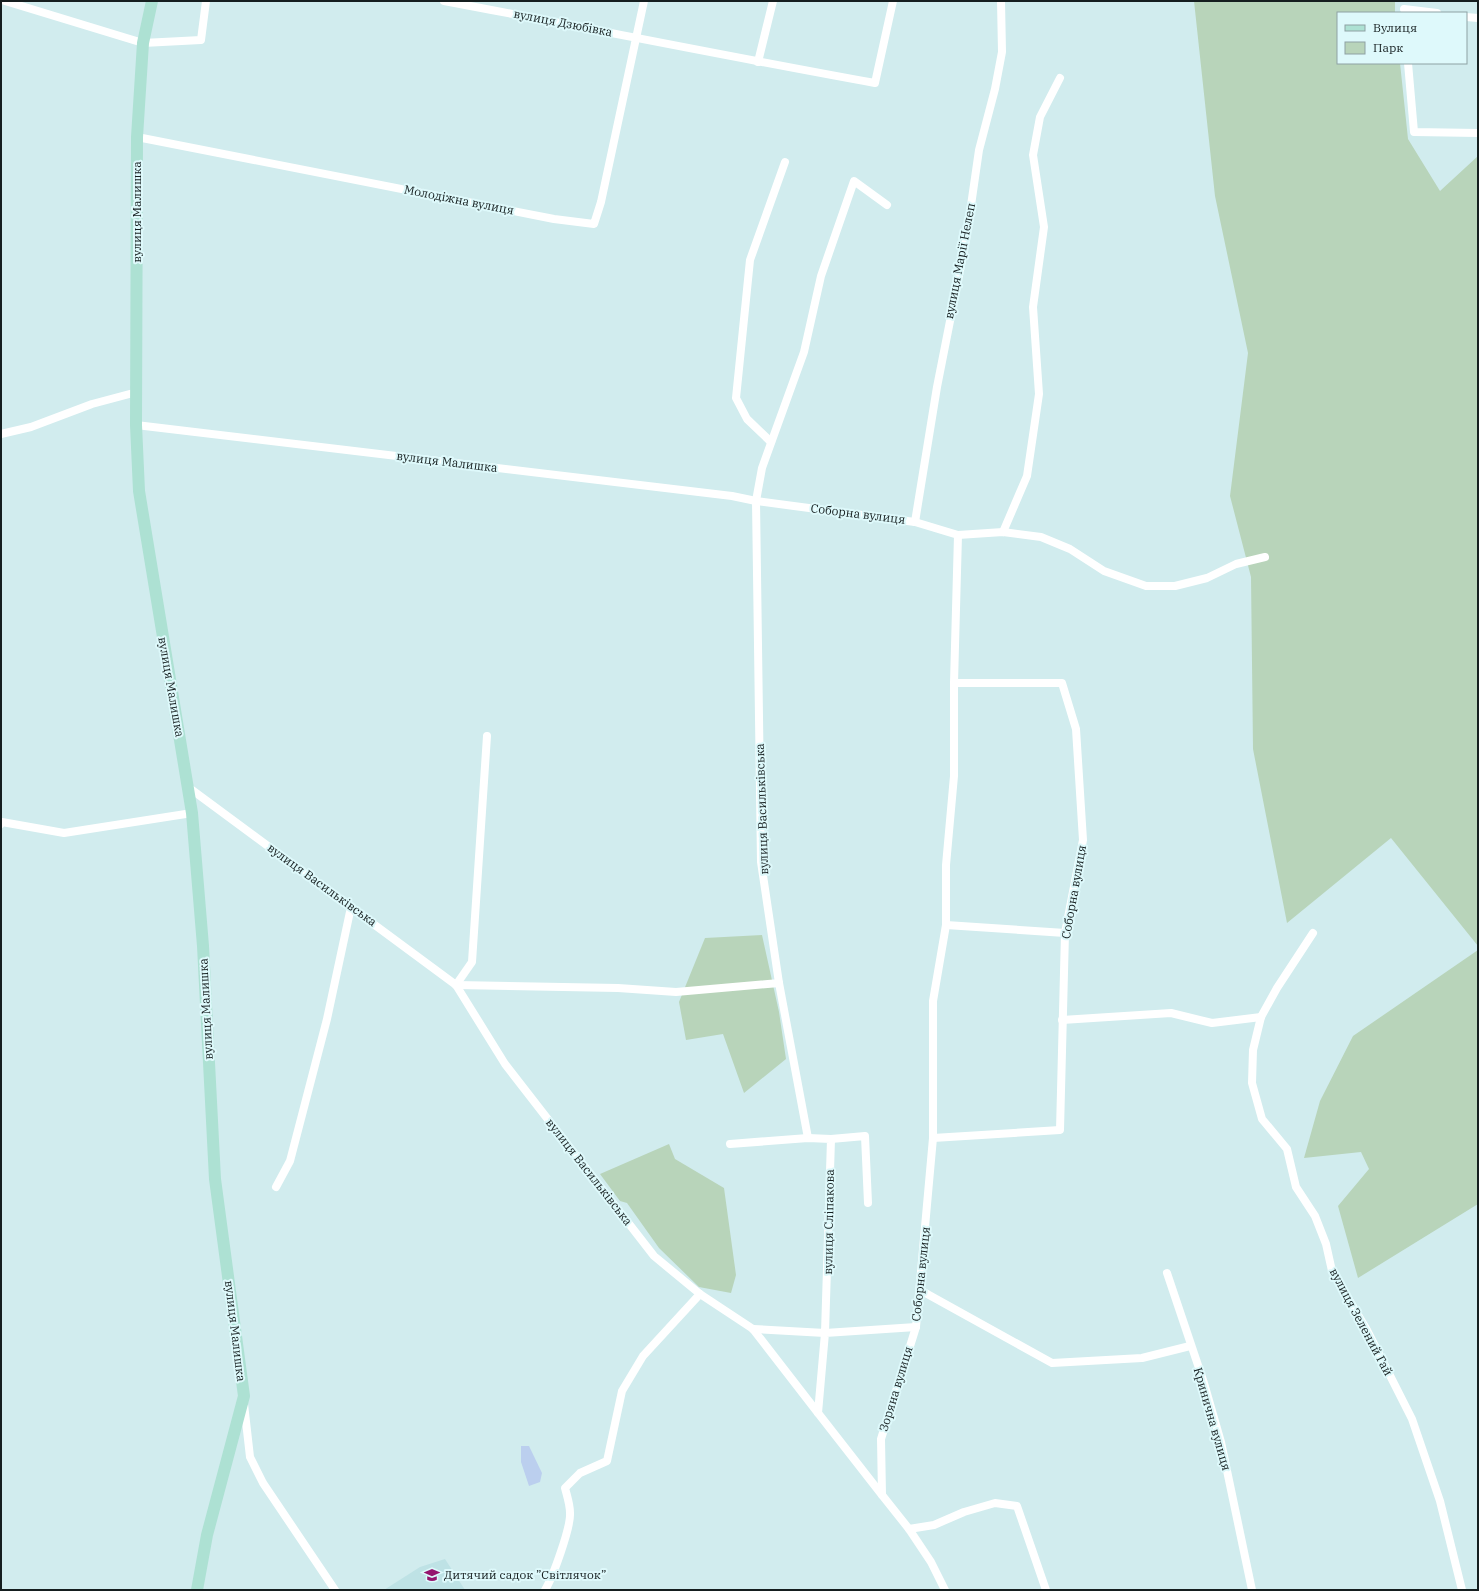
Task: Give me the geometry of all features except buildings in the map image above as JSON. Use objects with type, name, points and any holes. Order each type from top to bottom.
[{"type":"main road","name":"вулиця Малишка","points":[[152,1],[143,43],[137,137],[136,424],[138,491],[192,813],[203,954],[215,1179],[244,1396],[207,1535],[197,1590]]},
{"type":"street","points":[[5,1],[143,43],[201,40],[206,1]]},
{"type":"street","name":"вулиця Дзюбівка","points":[[444,1],[636,37],[758,62],[875,83],[893,1]]},
{"type":"street","points":[[636,37],[644,1]]},
{"type":"street","points":[[758,62],[773,1]]},
{"type":"street","name":"вулиця Марії Нелеп","points":[[915,522],[938,380],[966,240],[979,150],[995,89],[1002,52],[1001,1]]},
{"type":"street","points":[[1408,1],[1404,11],[1420,12]]},
{"type":"street","points":[[1467,16],[1478,18]]},
{"type":"street","name":"Молодіжна вулиця","points":[[137,137],[554,219],[594,224],[601,202],[636,37]]},
{"type":"street","points":[[1408,64],[1414,132],[1478,133]]},
{"type":"street","points":[[1003,532],[1027,476],[1039,394],[1033,307],[1044,227],[1032,155],[1040,116],[1060,78]]},
{"type":"street","points":[[771,442],[747,419],[736,398],[750,260],[785,162]]},
{"type":"street","name":"вулиця Васильківська","points":[[808,1138],[779,983],[761,862],[756,501],[762,468],[804,352],[821,276],[854,181],[887,205]]},
{"type":"street","points":[[1,434],[31,427],[92,404],[137,392]]},
{"type":"street","name":"вулиця Малишка","points":[[136,424],[724,495],[756,501]]},
{"type":"street","name":"Соборна вулиця","points":[[756,501],[915,522],[958,535],[1003,532],[1041,537],[1070,549],[1104,571],[1146,586],[1175,586],[1207,578],[1236,564],[1265,557]]},
{"type":"street","name":"Соборна вулиця","points":[[825,1333],[916,1327],[933,1138],[933,1002],[946,925],[946,866],[954,776],[954,683],[958,535]]},
{"type":"street","name":"Соборна вулиця","points":[[933,1138],[1060,1130],[1065,933],[1083,840],[1076,729],[1062,683],[954,683]]},
{"type":"street","points":[[456,985],[472,962],[487,736]]},
{"type":"street","name":"вулиця Васильківська","points":[[188,787],[456,985],[505,1064],[654,1256],[700,1294],[753,1329]]},
{"type":"street","points":[[1,824],[2,822],[64,833],[192,813]]},
{"type":"street","points":[[276,1187],[290,1161],[327,1019],[352,907]]},
{"type":"street","points":[[946,925],[1065,933]]},
{"type":"street","name":"вулиця Зелений Гай","points":[[1313,933],[1277,988],[1261,1017],[1253,1050],[1252,1083],[1262,1119],[1287,1149],[1296,1186],[1315,1216],[1326,1244],[1332,1271],[1367,1330],[1412,1419],[1440,1501],[1462,1590]]},
{"type":"street","points":[[456,985],[618,988],[676,992],[779,983]]},
{"type":"street","points":[[1062,1020],[1171,1013],[1212,1023],[1261,1017]]},
{"type":"street","points":[[730,1144],[808,1138],[830,1139],[866,1136],[868,1203]]},
{"type":"street","name":"вулиця Сліпакова","points":[[825,1333],[830,1139]]},
{"type":"street","name":"Кринична вулиця","points":[[1167,1273],[1190,1346],[1204,1383],[1221,1442],[1252,1590]]},
{"type":"street","points":[[920,1290],[1052,1363],[1142,1358],[1190,1346]]},
{"type":"street","points":[[545,1590],[551,1580],[560,1554],[571,1514],[566,1488],[580,1473],[608,1461],[622,1391],[643,1356],[700,1294]]},
{"type":"street","name":"Зоряна вулиця","points":[[882,1495],[881,1439],[916,1327]]},
{"type":"street","points":[[753,1329],[825,1333],[818,1413]]},
{"type":"street","points":[[753,1329],[909,1528],[931,1562],[945,1590]]},
{"type":"street","points":[[244,1396],[250,1458],[263,1483],[336,1590]]},
{"type":"street","points":[[909,1528],[934,1525],[964,1512],[995,1503],[1017,1506],[1046,1590]]},
{"type":"shaded area","points":[[521,1446],[529,1446],[542,1473],[540,1482],[529,1486],[521,1462]]},
{"type":"shaded area","name":"Дитячий садок ”Світлячок”","points":[[445,1559],[465,1590],[384,1590],[420,1567]]},
{"type":"green space","points":[[1194,1],[1395,1],[1395,12],[1337,12],[1337,64],[1400,64],[1408,139],[1440,191],[1478,156],[1478,946],[1391,838],[1287,923],[1253,749],[1251,577],[1230,496],[1248,353],[1215,196]]},
{"type":"green space","points":[[762,935],[779,1012],[786,1059],[744,1093],[723,1034],[686,1040],[679,1002],[705,938]]},
{"type":"green space","points":[[1478,950],[1478,1204],[1358,1278],[1338,1206],[1369,1169],[1361,1152],[1304,1158],[1320,1101],[1353,1036]]},
{"type":"green space","points":[[669,1144],[675,1159],[724,1188],[736,1275],[731,1293],[699,1287],[659,1248],[627,1203],[620,1201],[600,1174]]},
{"type":"place","name":"Дитячий садок ”Світлячок”","points":[[432,1575]]}]
